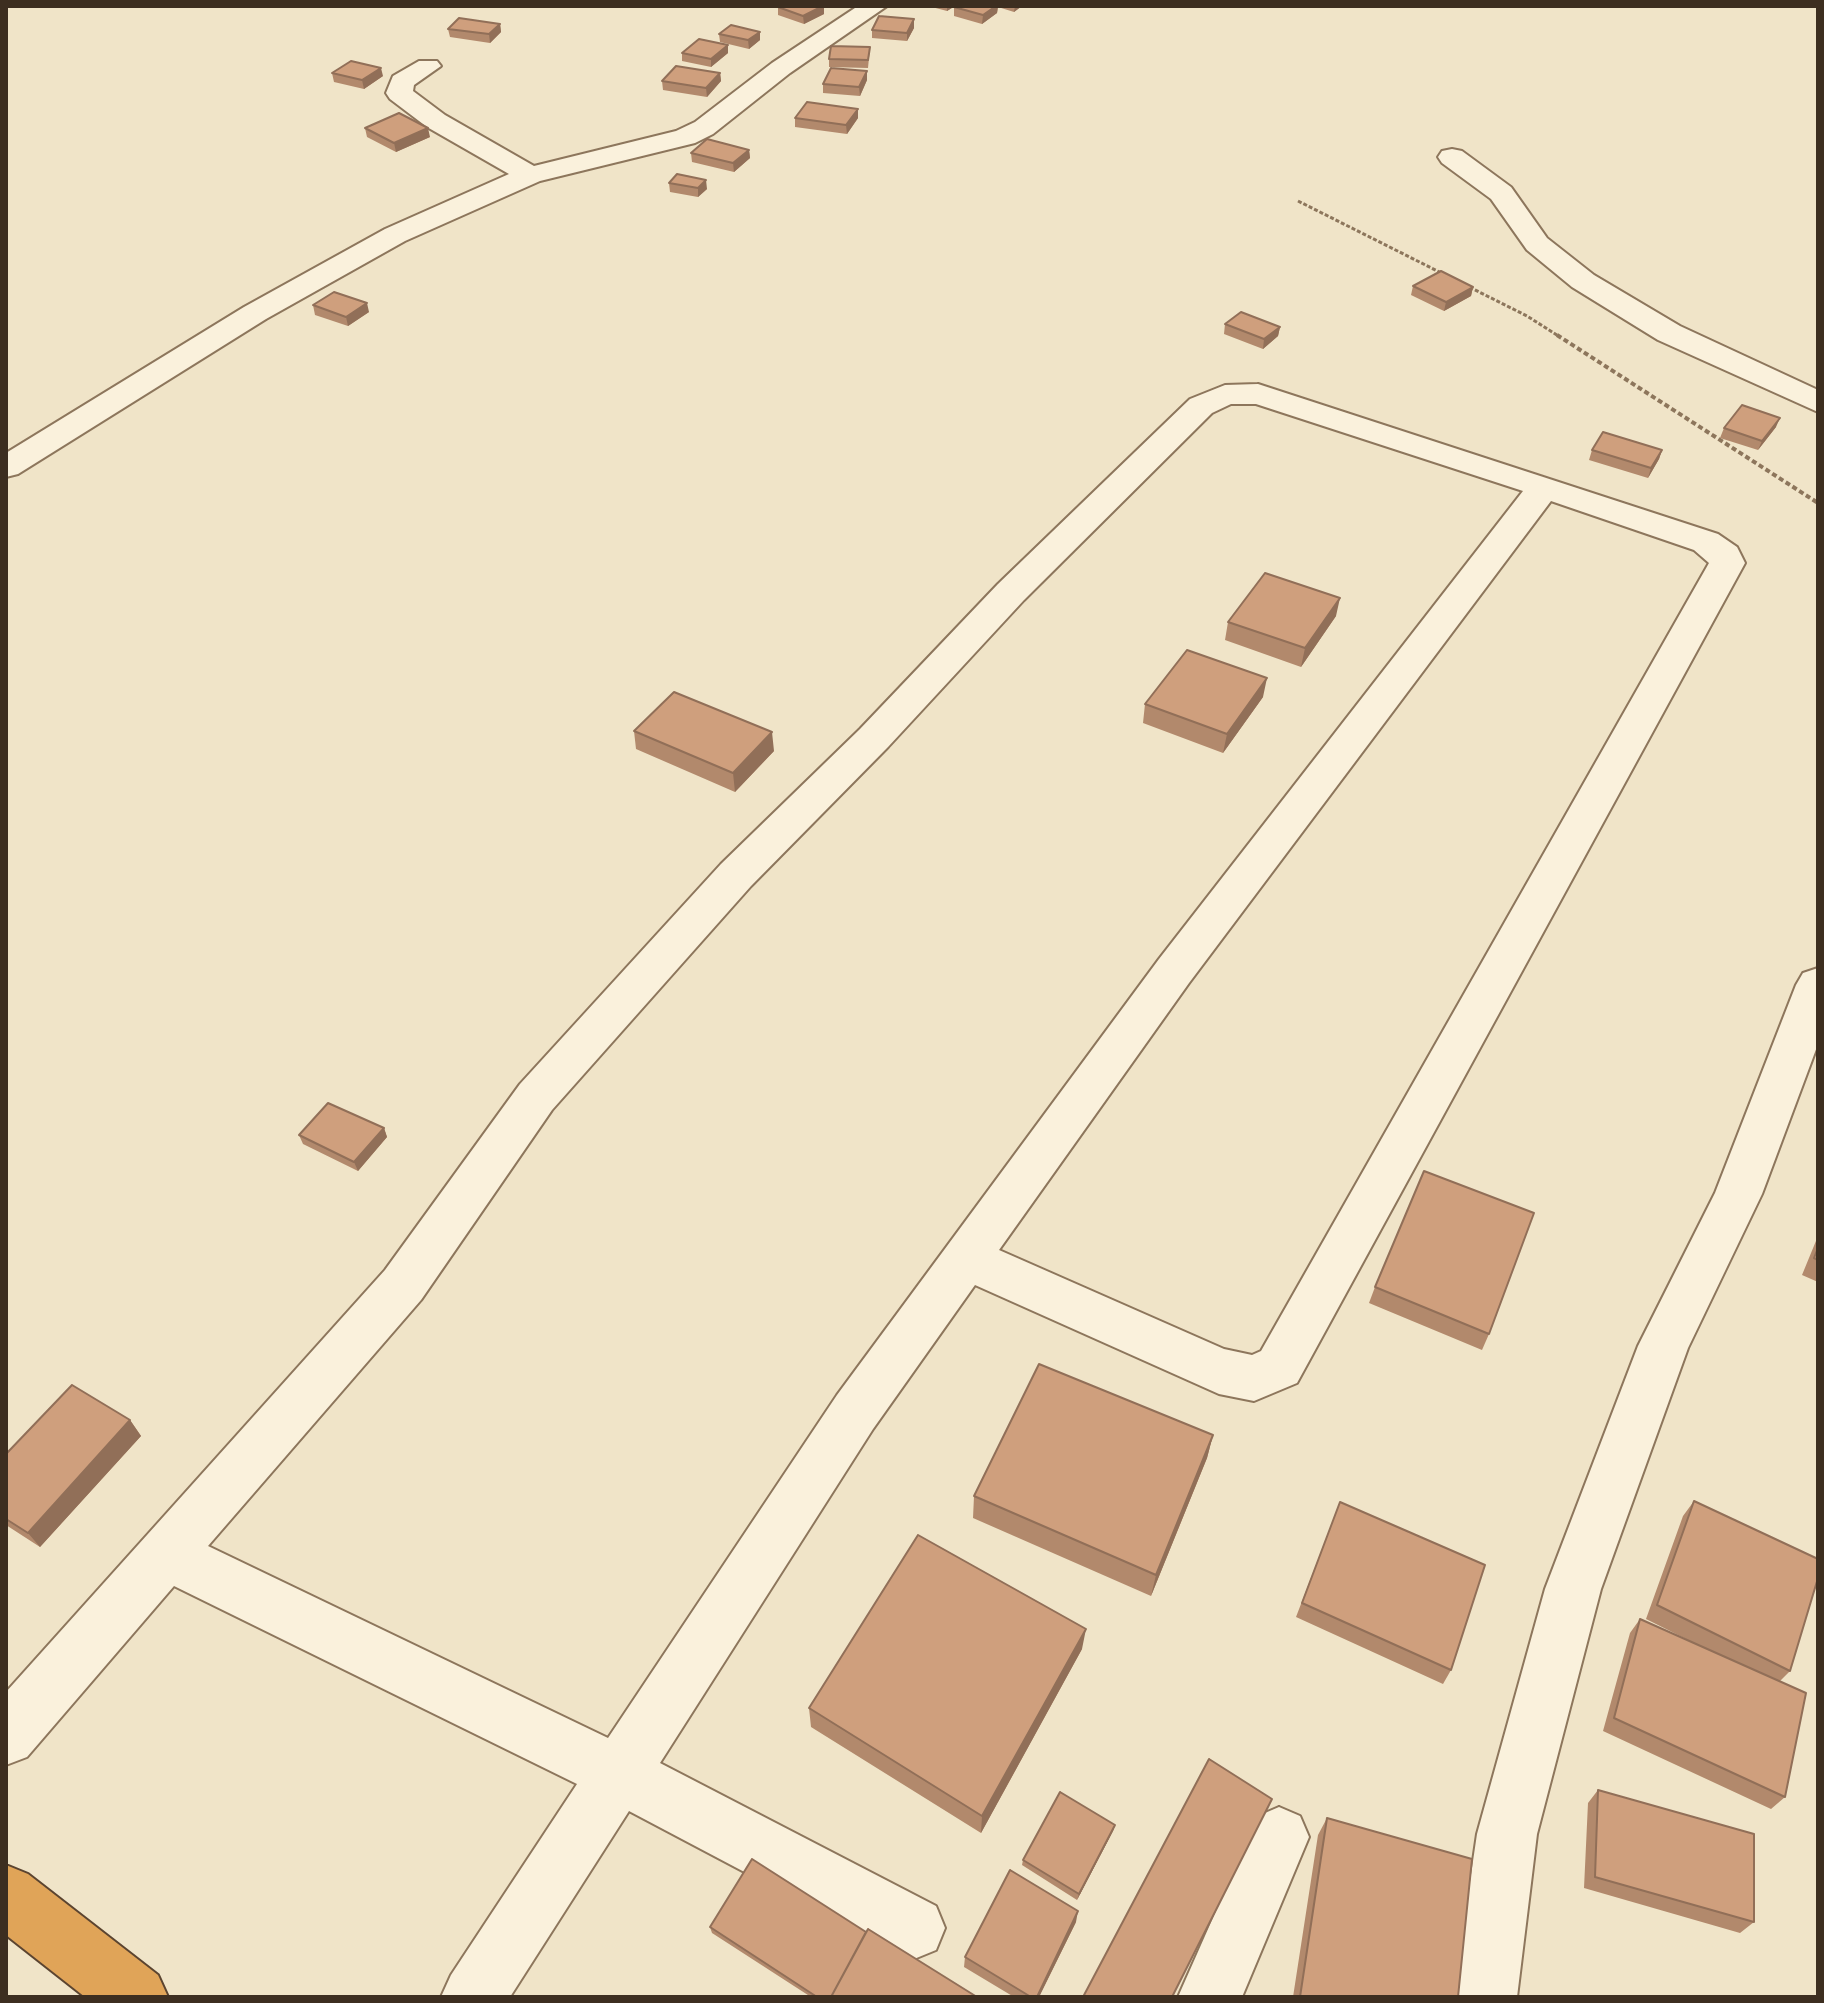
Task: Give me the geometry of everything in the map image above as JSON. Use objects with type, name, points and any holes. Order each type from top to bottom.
[{"type":"highway","points":[[6,1896],[136,1997]]},
{"type":"street","points":[[6,467],[395,235],[530,175],[685,137],[718,119],[781,68],[875,6]]},
{"type":"street","points":[[428,66],[402,81],[399,93],[436,121],[530,175]]},
{"type":"street","points":[[1452,157],[1501,193],[1537,244],[1583,281],[1669,333],[1818,402]]},
{"type":"street","points":[[6,1736],[403,1285],[536,1097],[736,875],[874,738],[1022,581],[1201,406],[1240,391],[1258,394],[1706,542],[1725,555],[1727,563],[1279,1367],[1254,1378],[1219,1371],[966,1258]]},
{"type":"street","points":[[473,1997],[855,1412],[1220,909],[1416,649],[1545,487]]},
{"type":"street","points":[[1485,1997],[1507,1834],[1573,1589],[1663,1346],[1738,1194],[1818,985]]},
{"type":"street","points":[[166,1554],[620,1774],[914,1928]]},
{"type":"street","points":[[1210,1997],[1279,1837]]},
{"type":"path","points":[[1298,201],[1527,316],[1589,359],[1818,503]]},
{"type":"building","points":[[780,6],[823,6],[803,16]]},
{"type":"building","points":[[956,6],[996,6],[983,15]]},
{"type":"building","points":[[879,16],[914,19],[907,33],[872,30]]},
{"type":"building","points":[[459,18],[500,24],[489,34],[448,29]]},
{"type":"building","points":[[731,25],[760,32],[748,40],[719,34]]},
{"type":"building","points":[[699,39],[728,45],[711,59],[682,53]]},
{"type":"building","points":[[831,46],[870,47],[868,60],[829,59]]},
{"type":"building","points":[[351,61],[381,68],[362,80],[332,73]]},
{"type":"building","points":[[676,66],[720,73],[706,88],[662,81]]},
{"type":"building","points":[[831,68],[867,71],[859,87],[823,84]]},
{"type":"building","points":[[807,102],[858,109],[846,125],[795,118]]},
{"type":"building","points":[[399,113],[428,128],[394,143],[365,128]]},
{"type":"building","points":[[707,139],[749,150],[733,163],[691,153]]},
{"type":"building","points":[[677,174],[706,180],[698,188],[669,183]]},
{"type":"building","points":[[1441,271],[1473,287],[1446,302],[1413,286]]},
{"type":"building","points":[[334,292],[367,303],[346,317],[313,305]]},
{"type":"building","points":[[1241,312],[1280,327],[1264,339],[1225,324]]},
{"type":"building","points":[[1742,405],[1780,418],[1762,441],[1724,428]]},
{"type":"building","points":[[1603,432],[1662,450],[1651,468],[1592,450]]},
{"type":"building","points":[[1265,573],[1340,598],[1305,648],[1228,622]]},
{"type":"building","points":[[1187,650],[1267,678],[1227,734],[1145,704]]},
{"type":"building","points":[[674,692],[772,732],[733,773],[634,731]]},
{"type":"building","points":[[328,1103],[384,1128],[354,1162],[299,1135]]},
{"type":"building","points":[[1424,1171],[1534,1213],[1489,1334],[1375,1287]]},
{"type":"building","points":[[1039,1364],[1213,1435],[1156,1575],[974,1496]]},
{"type":"building","points":[[72,1385],[130,1420],[28,1533],[6,1519],[6,1454]]},
{"type":"building","points":[[1694,1501],[1818,1559],[1818,1578],[1790,1671],[1657,1605]]},
{"type":"building","points":[[1340,1502],[1485,1565],[1451,1670],[1302,1603]]},
{"type":"building","points":[[918,1535],[1086,1629],[982,1816],[809,1708]]},
{"type":"building","points":[[1640,1619],[1806,1693],[1785,1797],[1614,1718]]},
{"type":"building","points":[[1209,1759],[1272,1799],[1172,1997],[1083,1997]]},
{"type":"building","points":[[1598,1790],[1754,1834],[1754,1922],[1595,1877]]},
{"type":"building","points":[[1060,1792],[1115,1825],[1079,1894],[1023,1860]]},
{"type":"building","points":[[1327,1818],[1472,1859],[1458,1997],[1300,1997]]},
{"type":"building","points":[[752,1859],[866,1932],[831,1997],[817,1997],[710,1927]]},
{"type":"building","points":[[1010,1870],[1078,1911],[1037,1997],[1031,1997],[965,1957]]},
{"type":"building","points":[[868,1929],[977,1997],[831,1997]]}]
